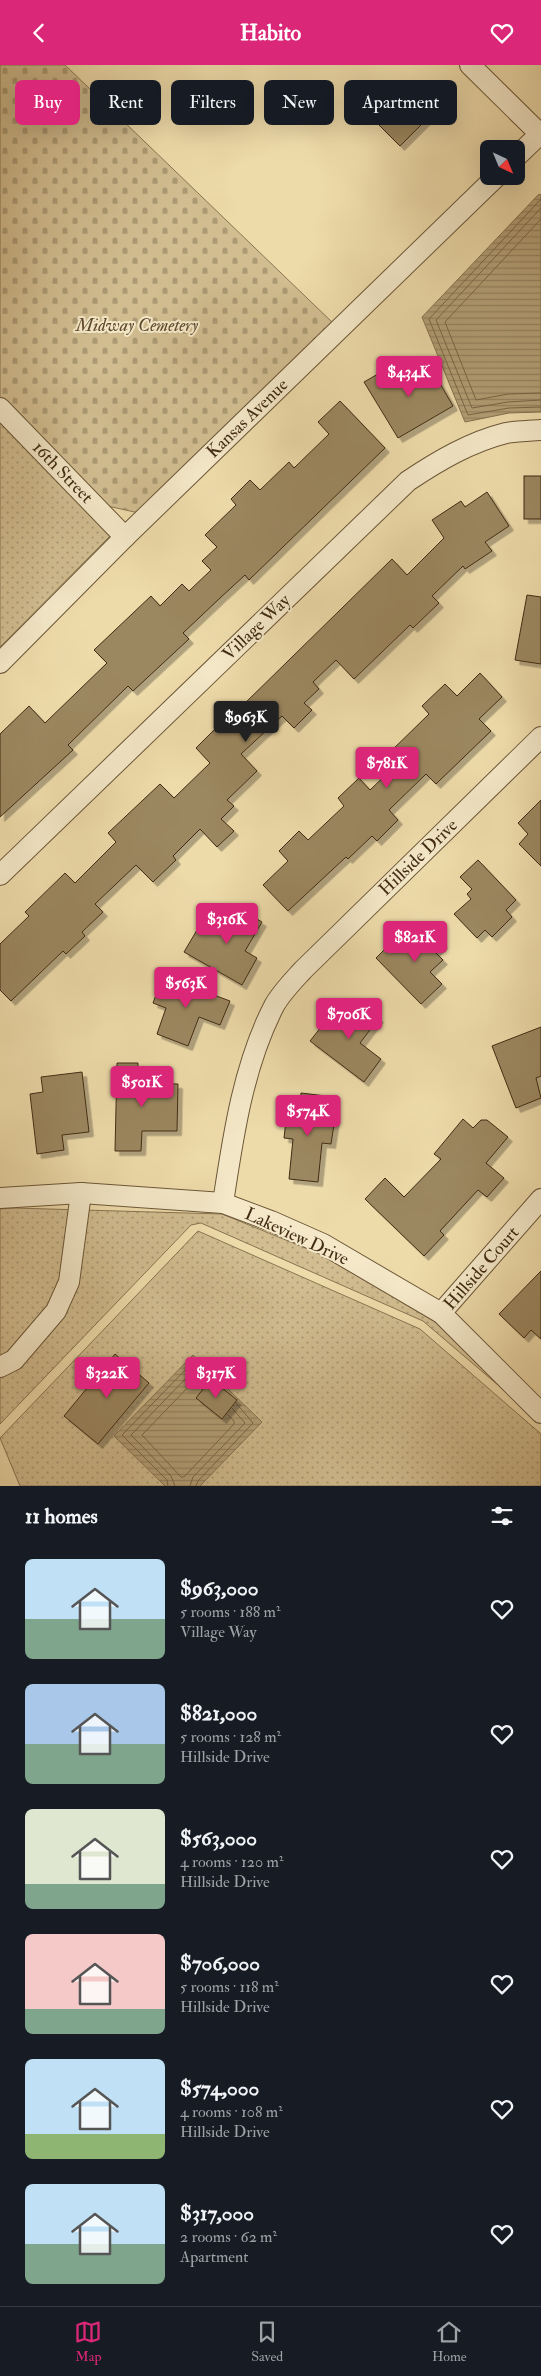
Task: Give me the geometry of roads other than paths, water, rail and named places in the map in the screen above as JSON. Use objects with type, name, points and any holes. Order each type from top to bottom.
[{"type":"street","points":[[470,65],[540,134],[525,148]]},
{"type":"street","name":"Kansas Avenue","points":[[0,663],[125,537],[487,185]]},
{"type":"street","name":"16th Street","points":[[0,408],[125,537]]},
{"type":"street","name":"Village Way","points":[[0,875],[408,481],[445,457],[506,433],[541,430]]},
{"type":"street","name":"Hillside Drive","points":[[223,1203],[242,1096],[255,1050],[275,1005],[302,970],[541,737]]},
{"type":"street","points":[[0,1367],[14,1360],[56,1311],[69,1282],[82,1193]]},
{"type":"street","name":"Lakeview Drive","points":[[0,1198],[82,1193],[223,1203],[323,1244],[441,1313],[541,1413]]},
{"type":"street","name":"Hillside Court","points":[[441,1313],[541,1199]]},
{"type":"water","points":[[539,194],[541,195],[541,412],[509,413],[465,422],[422,317]]},
{"type":"water","points":[[193,1355],[262,1422],[200,1486],[165,1486],[114,1436]]},
{"type":"park label","name":"Midway Cemetery","points":[[137,325]]}]
